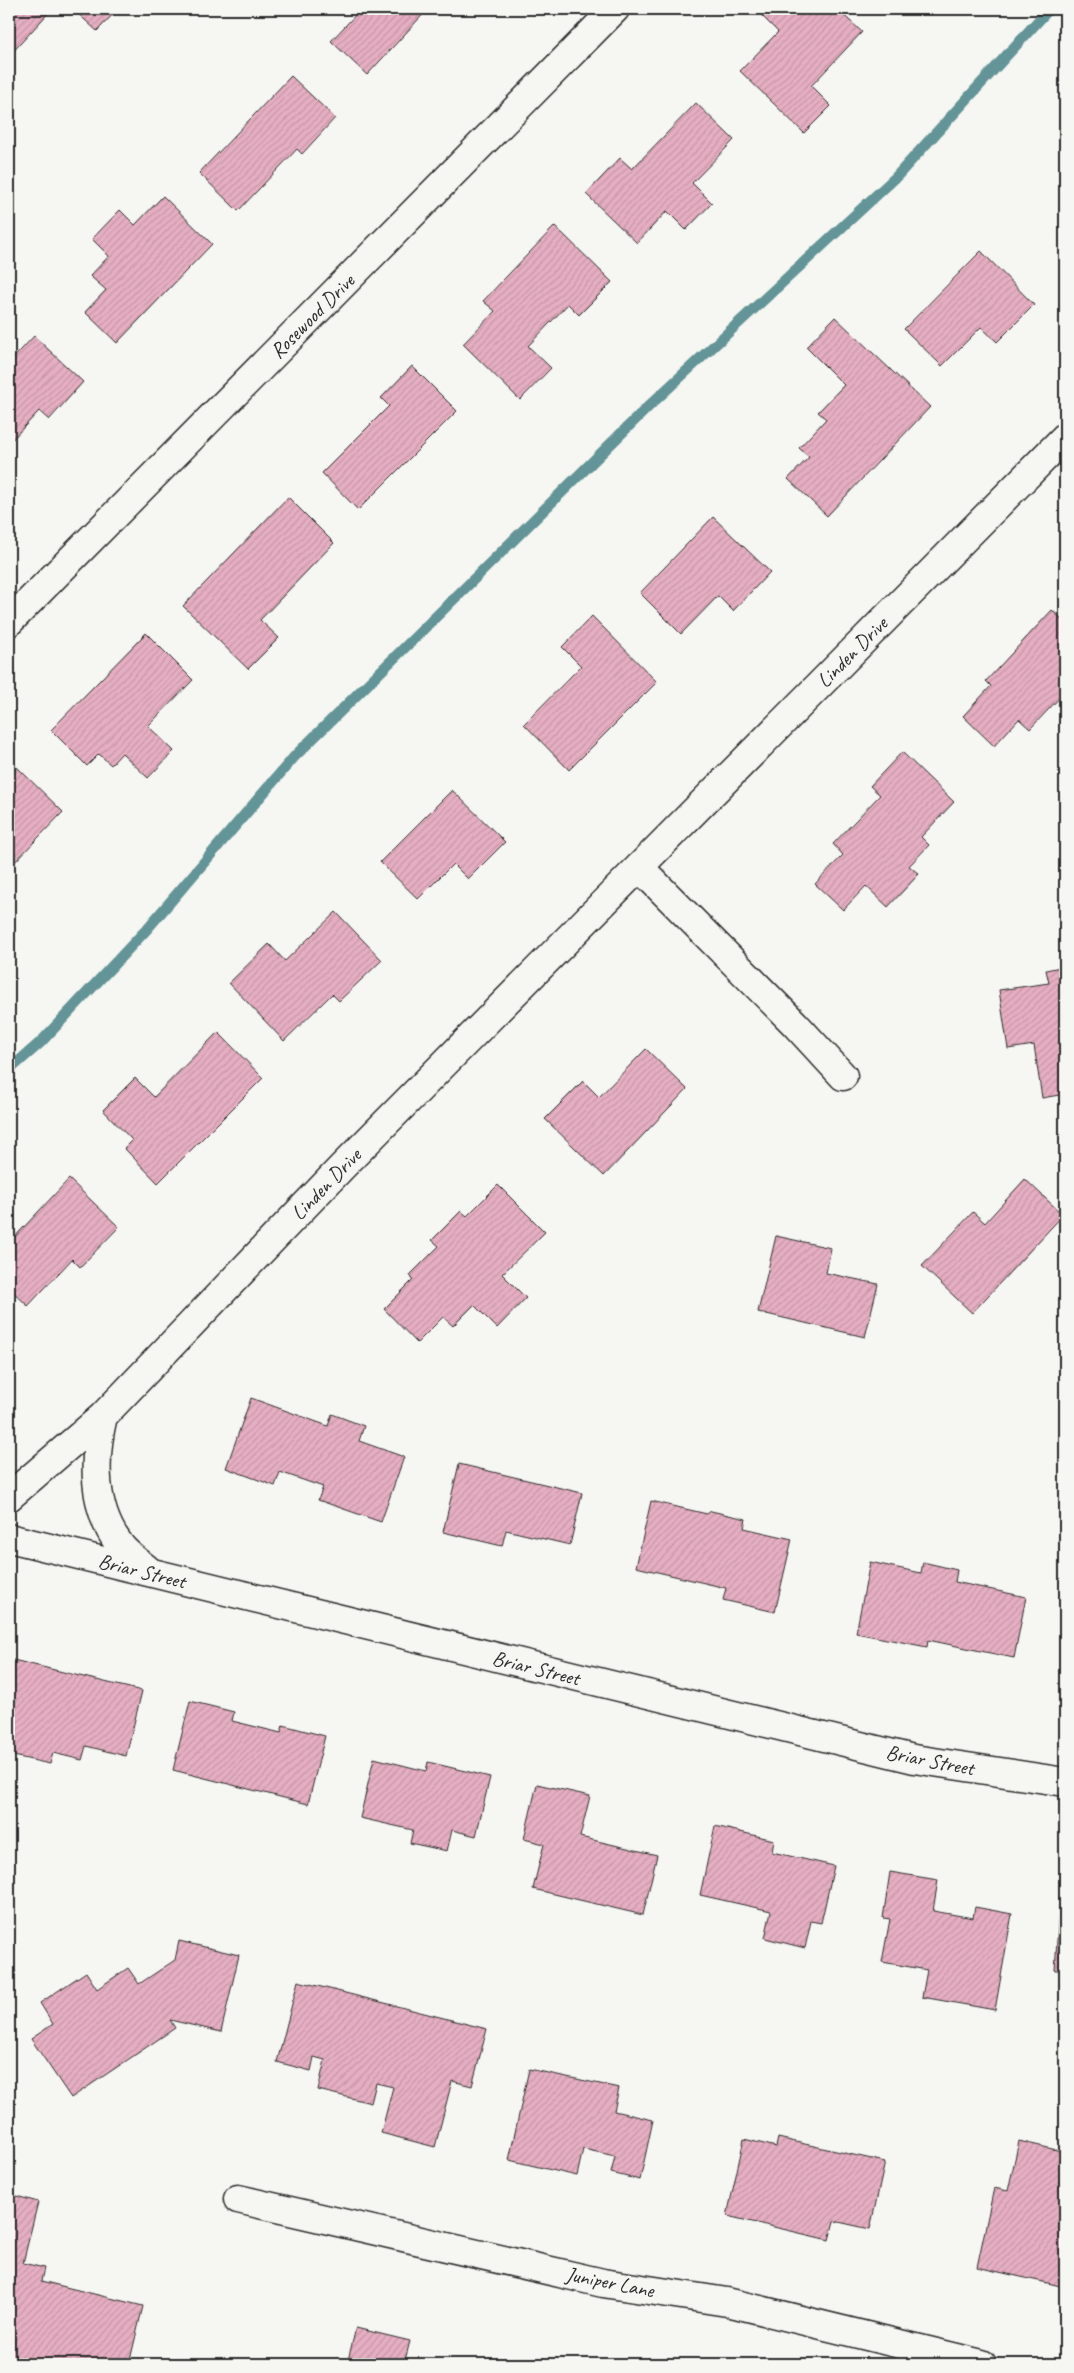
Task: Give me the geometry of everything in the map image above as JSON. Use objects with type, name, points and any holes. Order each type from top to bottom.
[{"type":"street","name":"Rosewood Drive","points":[[9,622],[615,9]]},
{"type":"street","name":"Linden Drive","points":[[9,1497],[103,1416],[342,1167],[1065,437]]},
{"type":"street","points":[[639,868],[795,1024],[843,1076]]},
{"type":"street","points":[[103,1416],[97,1442],[96,1482],[108,1524],[120,1546],[154,1574]]},
{"type":"street","name":"Briar Street","points":[[9,1538],[914,1759],[1065,1782]]},
{"type":"street","name":"Juniper Lane","points":[[238,2199],[603,2283],[727,2302],[982,2364]]},
{"type":"building","points":[[9,9],[52,9],[9,56]]},
{"type":"building","points":[[73,9],[118,9],[97,31]]},
{"type":"building","points":[[361,9],[428,9],[367,75],[331,41]]},
{"type":"building","points":[[767,9],[837,9],[862,32],[811,86],[831,106],[804,133],[740,71],[778,32],[761,15]]},
{"type":"building","points":[[291,76],[335,118],[302,154],[297,149],[238,211],[199,173]]},
{"type":"building","points":[[696,103],[734,140],[692,183],[712,203],[686,230],[667,211],[637,243],[586,194],[620,158],[632,169]]},
{"type":"building","points":[[163,196],[212,244],[117,343],[85,312],[106,290],[90,276],[109,256],[92,239],[120,210],[135,225]]},
{"type":"building","points":[[555,226],[612,282],[579,315],[568,304],[528,346],[551,368],[520,400],[463,344],[495,311],[483,301]]},
{"type":"building","points":[[981,251],[1034,305],[997,342],[981,327],[942,366],[904,329]]},
{"type":"building","points":[[835,317],[930,407],[827,516],[788,479],[809,457],[799,448],[826,419],[818,412],[844,385],[806,347]]},
{"type":"building","points":[[34,336],[83,382],[49,420],[39,411],[9,443],[9,363]]},
{"type":"building","points":[[412,366],[457,411],[358,510],[322,473],[389,406],[381,398]]},
{"type":"building","points":[[288,497],[334,543],[260,620],[279,638],[248,669],[183,606]]},
{"type":"building","points":[[713,517],[770,572],[733,611],[718,596],[681,634],[640,593]]},
{"type":"building","points":[[1052,610],[1065,622],[1065,692],[1030,729],[1019,719],[994,746],[963,716],[991,686],[986,681]]},
{"type":"building","points":[[592,616],[657,682],[569,770],[524,724],[581,666],[562,647]]},
{"type":"building","points":[[146,633],[193,680],[148,726],[174,751],[148,778],[122,753],[111,765],[99,754],[87,766],[51,730]]},
{"type":"building","points":[[902,752],[954,802],[921,837],[929,845],[909,866],[919,874],[888,907],[866,886],[843,910],[815,884],[843,855],[833,844],[880,795],[870,786]]},
{"type":"building","points":[[17,767],[63,812],[9,868],[9,776]]},
{"type":"building","points":[[452,790],[505,842],[468,879],[453,864],[418,899],[380,862]]},
{"type":"building","points":[[336,912],[382,960],[339,1001],[332,994],[284,1041],[229,983],[269,944],[285,961]]},
{"type":"building","points":[[1065,966],[1065,1094],[1042,1098],[1034,1045],[1008,1049],[999,990],[1049,983],[1046,970]]},
{"type":"building","points":[[218,1032],[263,1078],[158,1183],[124,1148],[132,1140],[103,1110],[135,1078],[154,1097]]},
{"type":"building","points":[[646,1049],[687,1089],[604,1176],[545,1119],[583,1081],[599,1097]]},
{"type":"building","points":[[69,1179],[119,1227],[80,1267],[72,1259],[28,1306],[9,1288],[9,1243]]},
{"type":"building","points":[[1025,1179],[1063,1215],[972,1313],[922,1266],[973,1212],[985,1223]]},
{"type":"building","points":[[498,1185],[545,1232],[502,1274],[526,1298],[497,1328],[474,1305],[453,1326],[443,1317],[417,1343],[384,1309],[413,1280],[410,1275],[439,1246],[432,1240],[461,1211],[467,1216]]},
{"type":"building","points":[[776,1236],[831,1248],[826,1273],[878,1284],[865,1337],[758,1312]]},
{"type":"building","points":[[251,1398],[328,1426],[332,1414],[364,1426],[359,1441],[404,1457],[381,1522],[318,1500],[323,1487],[280,1472],[275,1486],[226,1468]]},
{"type":"building","points":[[459,1464],[582,1493],[570,1545],[506,1530],[502,1546],[443,1532]]},
{"type":"building","points":[[651,1501],[707,1514],[711,1511],[746,1519],[744,1528],[792,1539],[775,1612],[723,1600],[726,1588],[636,1567]]},
{"type":"building","points":[[870,1562],[921,1573],[923,1562],[957,1570],[955,1582],[1026,1597],[1014,1658],[928,1640],[927,1647],[856,1633]]},
{"type":"building","points":[[9,1659],[142,1691],[126,1756],[86,1746],[82,1760],[53,1753],[50,1764],[9,1755]]},
{"type":"building","points":[[190,1701],[234,1712],[232,1721],[281,1733],[283,1725],[325,1736],[308,1804],[173,1770]]},
{"type":"building","points":[[374,1758],[426,1771],[428,1762],[490,1777],[476,1836],[452,1830],[447,1851],[410,1843],[413,1830],[360,1818]]},
{"type":"building","points":[[537,1784],[590,1796],[580,1837],[657,1855],[643,1915],[533,1889],[544,1844],[524,1839]]},
{"type":"building","points":[[715,1826],[774,1840],[772,1852],[834,1866],[821,1923],[811,1921],[805,1948],[765,1938],[771,1911],[700,1895]]},
{"type":"building","points":[[890,1872],[938,1880],[933,1911],[973,1918],[975,1907],[1012,1914],[995,2010],[922,1997],[927,1970],[882,1962],[890,1919],[883,1918]]},
{"type":"building","points":[[1060,1895],[1065,1896],[1065,1970],[1055,1970]]},
{"type":"building","points":[[179,1941],[239,1955],[221,2032],[170,2020],[175,2028],[71,2098],[31,2039],[53,2024],[40,2003],[86,1972],[97,1989],[128,1968],[139,1984],[175,1960]]},
{"type":"building","points":[[298,1981],[487,2029],[472,2086],[452,2081],[435,2147],[381,2133],[393,2087],[376,2083],[371,2103],[318,2090],[325,2060],[314,2057],[311,2071],[277,2062]]},
{"type":"building","points":[[529,2069],[619,2088],[614,2111],[653,2120],[640,2180],[611,2173],[615,2156],[583,2149],[577,2176],[509,2160]]},
{"type":"building","points":[[778,2138],[885,2162],[870,2229],[834,2221],[829,2240],[727,2216],[744,2139],[776,2147]]},
{"type":"building","points":[[1019,2141],[1065,2152],[1065,2287],[977,2267],[994,2188],[1008,2191]]},
{"type":"building","points":[[9,2194],[38,2202],[23,2263],[44,2268],[41,2281],[143,2306],[129,2364],[9,2364]]},
{"type":"building","points":[[356,2328],[410,2341],[404,2364],[347,2364]]},
{"type":"waterway","points":[[9,1070],[41,1042],[147,929],[295,756],[650,405],[896,177],[1049,9]]}]
